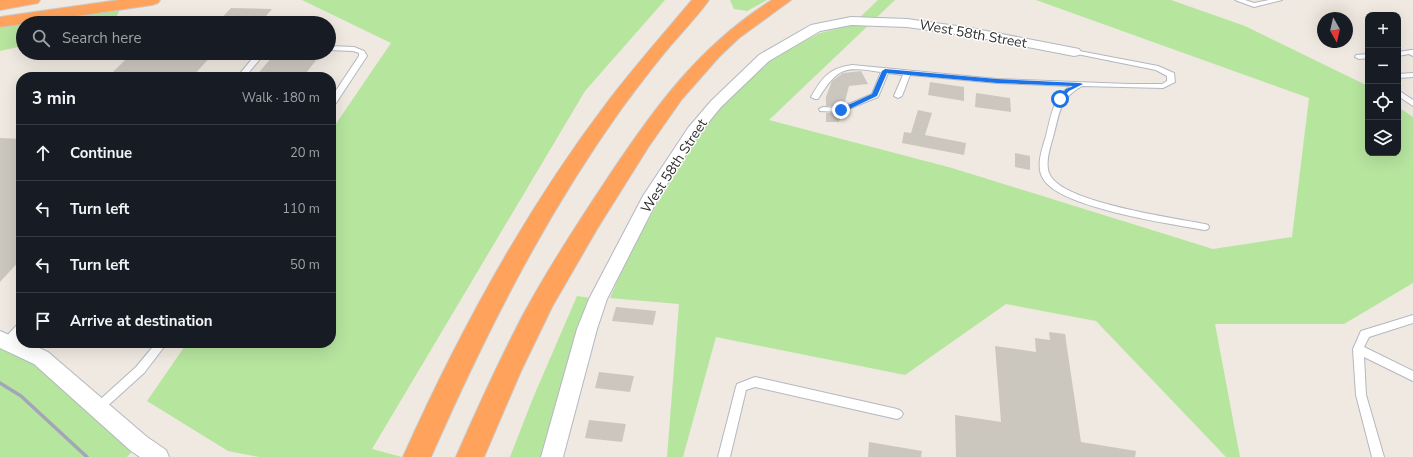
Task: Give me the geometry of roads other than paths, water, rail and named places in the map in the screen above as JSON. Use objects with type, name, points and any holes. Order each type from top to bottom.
[{"type":"highway","points":[[0,5],[32,0]]},
{"type":"highway","points":[[41,16],[152,0]]},
{"type":"highway","points":[[417,457],[434,419],[514,263],[576,162],[604,120],[642,69],[701,0]]},
{"type":"highway","points":[[470,457],[497,394],[533,320],[603,200],[665,107],[698,67],[729,37],[756,16],[782,0]]},
{"type":"highway","points":[[0,22],[16,20]]},
{"type":"street","name":"West 58th Street","points":[[552,457],[587,329],[598,299],[651,196],[693,131],[716,104],[764,58],[816,28],[851,21],[914,24],[971,32],[1074,52]]},
{"type":"street","points":[[4,341],[16,347]]},
{"type":"street","points":[[19,348],[41,358],[139,444],[158,457]]},
{"type":"lane","points":[[1238,0],[1254,5],[1279,0]]},
{"type":"lane","points":[[336,48],[354,49],[362,52],[363,56],[336,96]]},
{"type":"lane","points":[[815,97],[822,82],[829,74],[839,68],[851,67],[997,81],[1163,86],[1171,82],[1171,75],[1158,68],[1074,52]]},
{"type":"lane","points":[[1401,54],[1411,52],[1413,54]]},
{"type":"lane","points":[[1359,57],[1365,56]]},
{"type":"lane","points":[[245,72],[255,60]]},
{"type":"lane","points":[[823,109],[841,110],[875,95],[885,71]]},
{"type":"lane","points":[[898,96],[907,73]]},
{"type":"lane","points":[[1401,76],[1413,75]]},
{"type":"lane","points":[[1080,84],[1068,90],[1060,99],[1044,155],[1044,168],[1048,180],[1062,192],[1096,204],[1145,216],[1205,227]]},
{"type":"lane","points":[[1401,94],[1413,104]]},
{"type":"lane","points":[[1378,457],[1361,395],[1358,349],[1365,334],[1413,319]]},
{"type":"lane","points":[[4,341],[16,332]]},
{"type":"lane","points":[[98,408],[140,370],[158,348]]},
{"type":"lane","points":[[1358,349],[1413,376]]},
{"type":"lane","points":[[724,457],[741,388],[755,382],[897,414]]},
{"type":"railway","points":[[0,383],[21,396],[87,457]]}]
